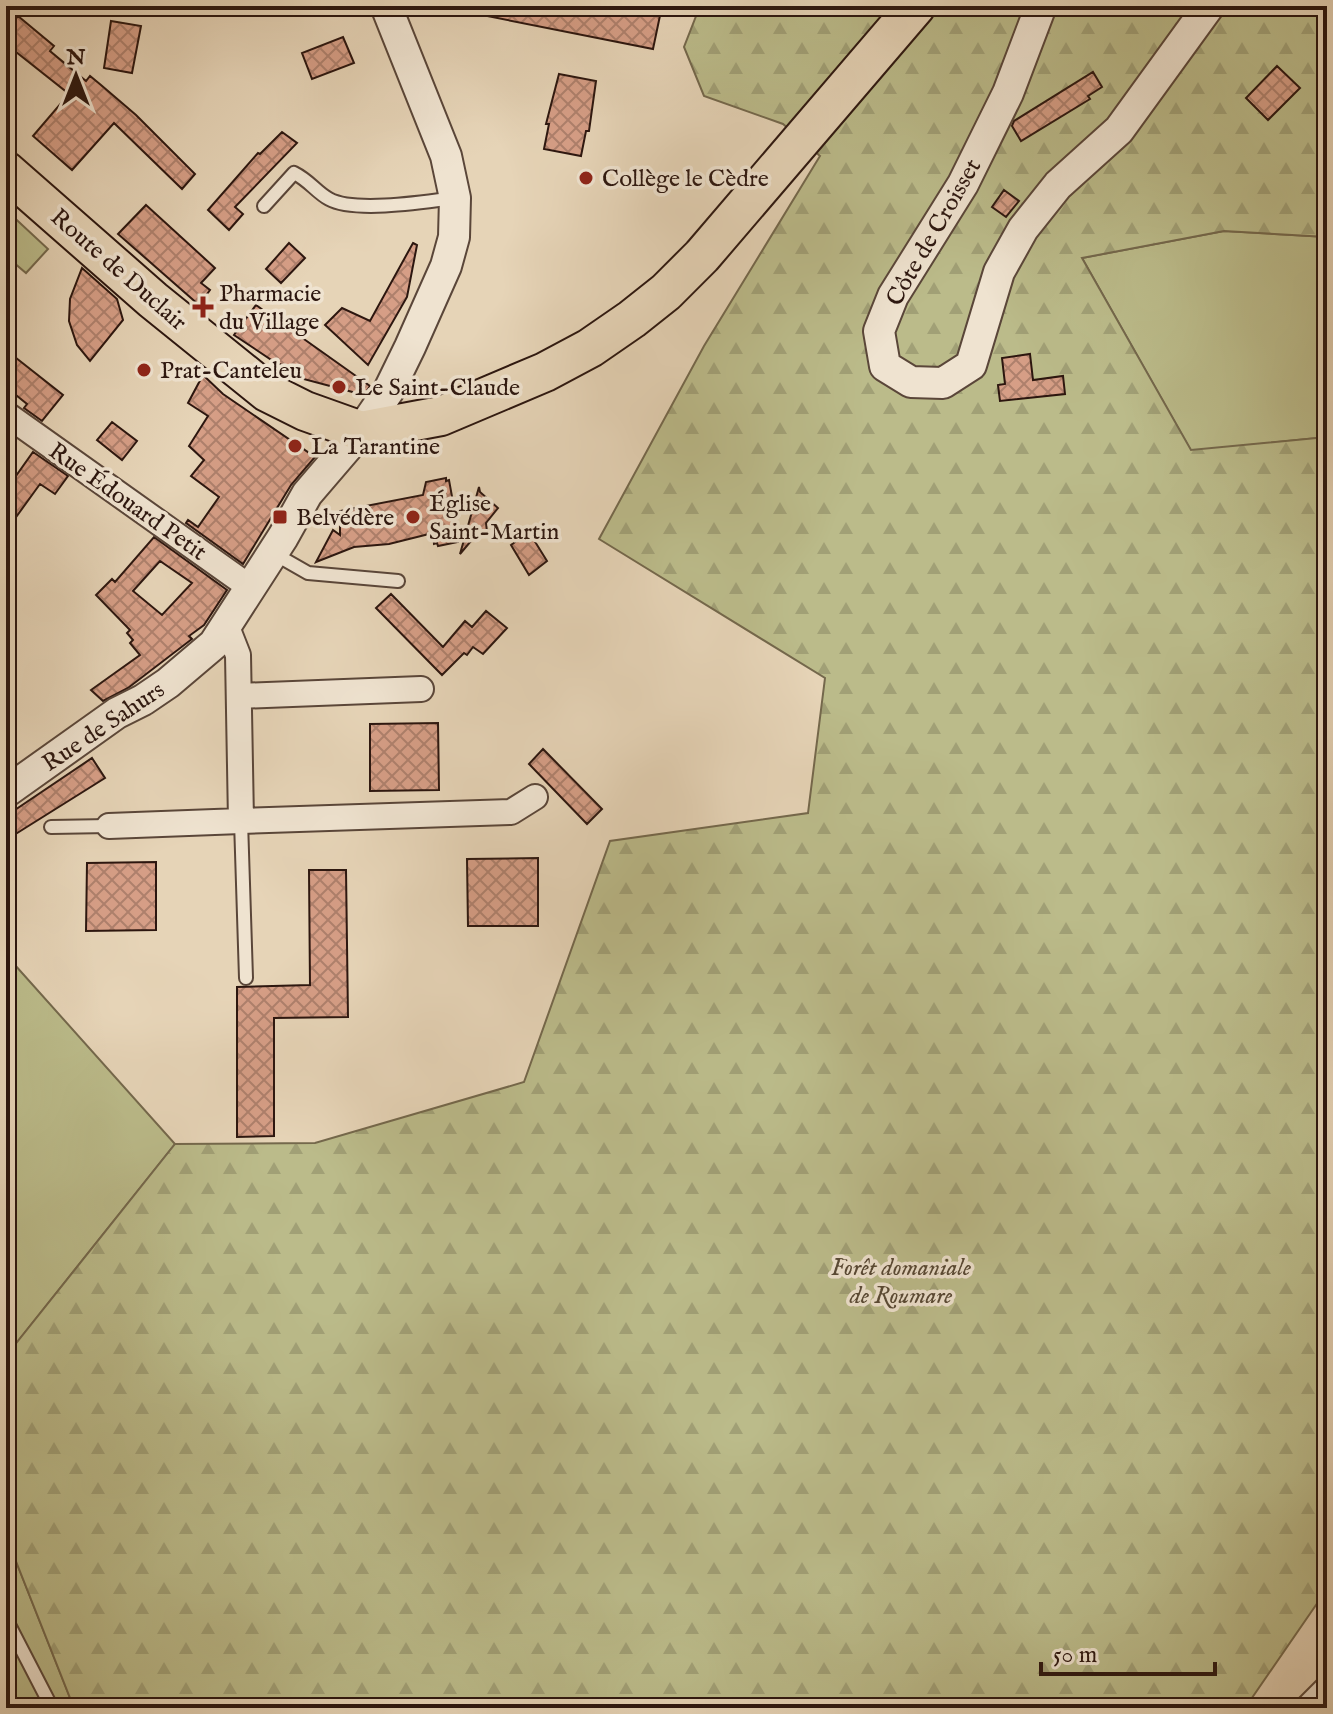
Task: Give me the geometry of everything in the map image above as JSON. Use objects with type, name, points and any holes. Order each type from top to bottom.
[{"type":"main road","points":[[361,431],[441,416],[493,395],[577,356],[632,319],[666,292],[702,256],[916,6]]},
{"type":"main road","name":"Route de Duclair","points":[[6,171],[153,300],[267,392],[305,411],[361,431]]},
{"type":"street","name":"Rue de Sahurs","points":[[6,792],[117,713],[156,692],[199,658],[227,627],[307,494],[361,431],[389,390],[446,266],[454,237],[455,198],[446,156],[386,6]]},
{"type":"street","name":"Côte de Croisset","points":[[1041,6],[1008,93],[974,161],[893,296],[879,331],[885,366],[911,382],[943,383],[971,365],[999,272],[1023,229],[1058,185],[1119,130],[1209,6]]},
{"type":"street","name":"Rue Édouard Petit","points":[[6,414],[251,588]]},
{"type":"street","points":[[227,627],[238,655],[241,821]]},
{"type":"street","points":[[239,696],[421,689]]},
{"type":"street","points":[[109,826],[511,812],[535,797]]},
{"type":"lane","points":[[264,206],[294,173],[309,181],[327,198],[345,205],[415,203],[455,198]]},
{"type":"lane","points":[[273,553],[308,573],[398,581]]},
{"type":"lane","points":[[241,821],[246,978]]},
{"type":"lane","points":[[51,827],[109,826]]},
{"type":"lane","points":[[6,1619],[52,1708]]},
{"type":"lane","points":[[1299,1708],[1327,1680]]},
{"type":"green space","name":"Forêt domaniale de Roumare","points":[[700,6],[1327,6],[1327,237],[1224,231],[1082,258],[1191,450],[1327,437],[1327,1589],[1245,1708],[74,1708],[6,1536],[6,1356],[175,1144],[315,1143],[524,1082],[610,841],[808,813],[825,678],[599,539],[704,346],[820,156],[783,124],[704,96],[684,47]]},
{"type":"green space","points":[[6,210],[48,249],[26,273],[6,256]]},
{"type":"green space","points":[[1224,231],[1327,237],[1327,437],[1191,451],[1082,258]]},
{"type":"green space","points":[[6,955],[175,1144],[6,1356]]},
{"type":"green space","points":[[6,1536],[74,1708],[6,1708]]},
{"type":"building","points":[[483,6],[662,6],[653,49],[482,15]]},
{"type":"building","points":[[18,16],[54,46],[50,51],[86,81],[90,76],[101,85],[195,174],[182,189],[114,123],[72,170],[33,136],[69,94],[6,44],[6,31]]},
{"type":"building","points":[[111,21],[141,26],[132,73],[104,68]]},
{"type":"building","points":[[343,37],[354,63],[312,79],[302,53]]},
{"type":"building","points":[[1277,66],[1300,88],[1268,120],[1246,98]]},
{"type":"building","points":[[1093,72],[1102,87],[1088,96],[1090,99],[1021,141],[1012,126],[1014,121]]},
{"type":"building","points":[[559,74],[596,81],[589,131],[586,131],[581,156],[544,149],[549,124],[546,124]]},
{"type":"building","points":[[282,132],[297,143],[235,207],[243,214],[229,230],[208,210],[258,153]]},
{"type":"building","points":[[1004,190],[1019,201],[1006,217],[992,207]]},
{"type":"building","points":[[146,205],[215,268],[201,283],[210,290],[199,305],[118,234]]},
{"type":"building","points":[[289,243],[305,258],[281,283],[266,269]]},
{"type":"building","points":[[413,243],[417,245],[407,297],[368,365],[325,325],[342,308],[370,321]]},
{"type":"building","points":[[82,268],[117,299],[123,320],[90,361],[77,345],[69,321],[70,299]]},
{"type":"building","points":[[256,305],[370,386],[364,395],[296,377],[293,368],[276,363],[234,335]]},
{"type":"building","points":[[6,350],[63,395],[42,421],[24,408],[27,404],[6,387]]},
{"type":"building","points":[[1030,354],[1033,380],[1063,376],[1065,394],[1000,401],[998,385],[1005,384],[1002,358]]},
{"type":"building","points":[[203,375],[223,394],[315,457],[291,485],[243,564],[186,523],[188,520],[198,527],[219,497],[191,476],[204,460],[189,446],[208,416],[188,403]]},
{"type":"building","points":[[112,422],[137,441],[122,460],[97,440]]},
{"type":"building","points":[[33,452],[68,476],[55,494],[40,484],[6,531],[6,490]]},
{"type":"building","name":"Église Saint-Martin","points":[[446,478],[446,481],[449,480],[458,542],[438,546],[434,544],[433,533],[389,544],[354,547],[316,562],[333,530],[340,535],[340,511],[423,495],[426,482]]},
{"type":"building","points":[[479,487],[480,492],[498,508],[486,523],[487,532],[476,535],[460,554]]},
{"type":"building","points":[[529,532],[547,561],[529,575],[511,545]]},
{"type":"building","points":[[154,537],[227,590],[204,625],[189,636],[192,639],[128,688],[103,701],[91,690],[140,655],[130,643],[133,640],[127,633],[130,630],[96,595],[112,579],[115,582]],"holes":[[[160,561],[192,583],[162,615],[133,591]]]},
{"type":"building","points":[[391,594],[443,647],[465,621],[472,627],[486,611],[507,628],[483,654],[473,647],[442,675],[376,608]]},
{"type":"building","points":[[438,723],[439,790],[370,791],[370,724]]},
{"type":"building","points":[[543,749],[602,809],[587,824],[529,764]]},
{"type":"building","points":[[92,758],[105,778],[6,840],[6,816]]},
{"type":"building","points":[[538,858],[538,926],[468,926],[467,859]]},
{"type":"building","points":[[156,862],[156,930],[86,931],[87,863]]},
{"type":"building","points":[[309,870],[346,870],[348,1017],[274,1018],[274,1136],[237,1137],[237,987],[310,985]]},
{"type":"place","name":"Collège le Cèdre","points":[[586,178]]},
{"type":"place","name":"Pharmacie du Village","points":[[203,307]]},
{"type":"place","name":"Prat-Canteleu","points":[[144,370]]},
{"type":"place","name":"Le Saint-Claude","points":[[339,387]]},
{"type":"place","name":"La Tarantine","points":[[295,446]]},
{"type":"place","name":"Belvédère","points":[[280,517]]},
{"type":"place","name":"Église Saint-Martin","points":[[413,517]]}]
